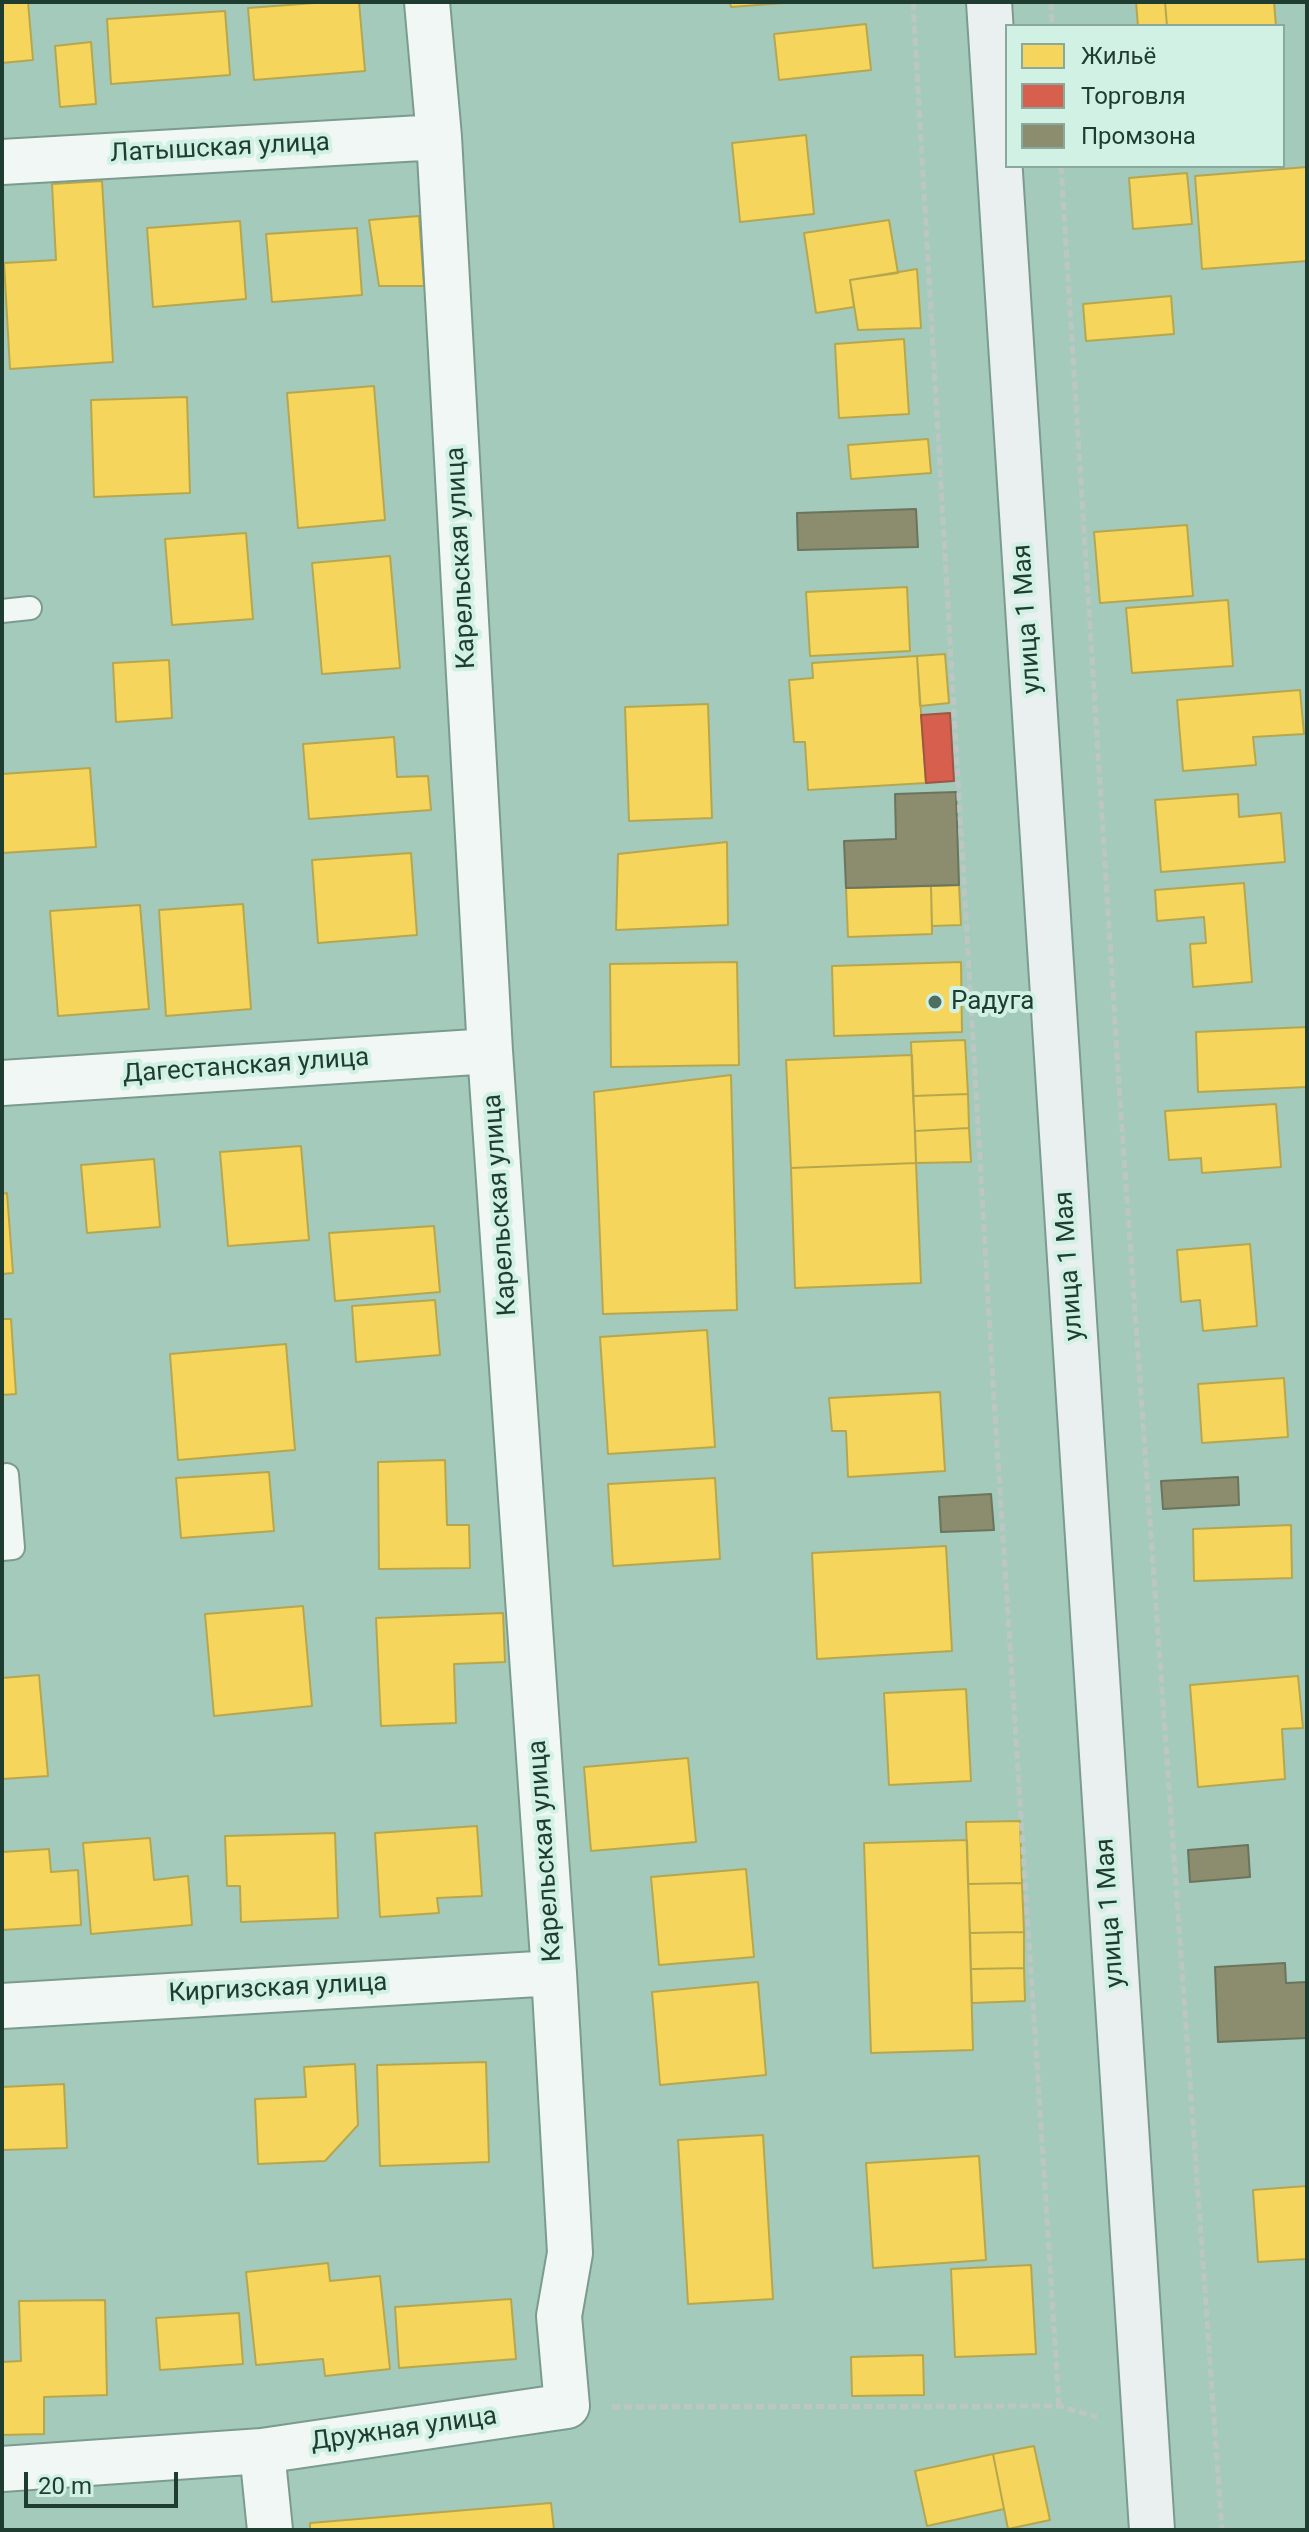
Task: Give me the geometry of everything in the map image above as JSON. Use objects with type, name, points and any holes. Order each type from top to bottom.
[{"type":"main road","name":"улица 1 Мая","points":[[989,2],[1152,2530]]},
{"type":"street","name":"Карельская улица","points":[[427,2],[439,137],[490,1051],[554,1973],[570,2253],[559,2316],[567,2406]]},
{"type":"street","name":"Латышская улица","points":[[2,162],[439,137]]},
{"type":"street","name":"Дагестанская улица","points":[[2,1083],[490,1051]]},
{"type":"street","name":"Киргизская улица","points":[[2,2006],[554,1973]]},
{"type":"street","name":"Дружная улица","points":[[2,2469],[262,2451],[567,2406]]},
{"type":"street","points":[[262,2451],[270,2530]]},
{"type":"lane","points":[[2,611],[30,608]]},
{"type":"lane","points":[[2,1549],[13,1548],[7,1475]]},
{"type":"path","points":[[913,2],[992,1367],[1059,2406]]},
{"type":"path","points":[[1051,2],[1052,24]]},
{"type":"path","points":[[1061,168],[1120,1101],[1222,2530]]},
{"type":"path","points":[[567,2406],[1059,2406],[1144,2430]]},
{"type":"building: Жильё","points":[[2,2],[28,2],[33,60],[2,63]]},
{"type":"building: Жильё","points":[[359,2],[365,71],[254,80],[248,8]]},
{"type":"building: Жильё","points":[[730,2],[797,2],[731,7]]},
{"type":"building: Жильё","points":[[1136,2],[1165,2],[1167,24],[1138,24]]},
{"type":"building: Жильё","points":[[1165,2],[1274,2],[1276,24],[1167,24]]},
{"type":"building: Жильё","points":[[225,11],[230,75],[111,84],[107,19]]},
{"type":"building: Жильё","points":[[866,24],[871,70],[779,80],[774,34]]},
{"type":"building: Жильё","points":[[91,42],[96,104],[60,107],[55,46]]},
{"type":"building: Жильё","points":[[806,135],[814,214],[740,222],[732,143]]},
{"type":"building: Жильё","points":[[1307,167],[1307,261],[1202,269],[1195,176]]},
{"type":"building: Жильё","points":[[1187,173],[1192,224],[1133,229],[1129,178]]},
{"type":"building: Жильё","points":[[102,181],[113,362],[10,369],[4,263],[56,260],[52,184]]},
{"type":"building: Жильё","points":[[419,216],[424,286],[379,286],[369,220]]},
{"type":"building: Жильё","points":[[889,220],[898,273],[850,280],[854,307],[816,313],[804,233]]},
{"type":"building: Жильё","points":[[240,221],[246,299],[153,307],[147,228]]},
{"type":"building: Жильё","points":[[357,228],[362,295],[272,302],[266,234]]},
{"type":"building: Жильё","points":[[917,269],[921,328],[858,330],[850,280]]},
{"type":"building: Жильё","points":[[1171,296],[1174,334],[1086,341],[1083,304]]},
{"type":"building: Жильё","points":[[904,339],[909,414],[839,418],[835,344]]},
{"type":"building: Жильё","points":[[374,386],[385,520],[298,528],[287,393]]},
{"type":"building: Жильё","points":[[187,397],[190,493],[94,497],[91,400]]},
{"type":"building: Жильё","points":[[928,439],[931,473],[851,479],[848,445]]},
{"type":"building: Жильё","points":[[1187,525],[1193,596],[1100,603],[1094,532]]},
{"type":"building: Жильё","points":[[246,533],[253,619],[172,625],[165,539]]},
{"type":"building: Жильё","points":[[390,556],[400,668],[322,674],[312,563]]},
{"type":"building: Жильё","points":[[907,587],[910,651],[810,656],[806,592]]},
{"type":"building: Жильё","points":[[1228,600],[1233,666],[1132,673],[1126,608]]},
{"type":"building: Жильё","points":[[945,654],[949,703],[920,706],[917,656]]},
{"type":"building: Жильё","points":[[917,656],[926,783],[808,790],[805,742],[794,742],[789,680],[813,678],[812,663]]},
{"type":"building: Жильё","points":[[169,660],[172,718],[116,722],[113,663]]},
{"type":"building: Жильё","points":[[1300,690],[1304,734],[1253,737],[1256,765],[1183,771],[1177,700]]},
{"type":"building: Жильё","points":[[708,704],[712,818],[629,821],[625,707]]},
{"type":"building: Жильё","points":[[394,737],[397,777],[428,776],[431,810],[309,819],[303,744]]},
{"type":"building: Жильё","points":[[90,768],[96,847],[2,853],[2,774]]},
{"type":"building: Жильё","points":[[1238,794],[1239,817],[1281,813],[1285,862],[1161,872],[1155,800]]},
{"type":"building: Жильё","points":[[727,842],[728,925],[616,930],[618,854]]},
{"type":"building: Жильё","points":[[411,853],[417,935],[318,943],[312,860]]},
{"type":"building: Жильё","points":[[1244,883],[1252,982],[1193,987],[1190,944],[1206,943],[1204,917],[1157,921],[1155,890]]},
{"type":"building: Жильё","points":[[959,885],[961,925],[932,926],[931,886]]},
{"type":"building: Жильё","points":[[931,886],[932,934],[848,937],[846,888]]},
{"type":"building: Жильё","points":[[243,904],[251,1009],[166,1016],[159,910]]},
{"type":"building: Жильё","points":[[140,905],[149,1009],[58,1016],[50,911]]},
{"type":"building: Жильё","points":[[737,962],[739,1065],[611,1067],[610,964]]},
{"type":"building: Жильё","points":[[961,962],[962,1032],[834,1036],[832,966]]},
{"type":"building: Жильё","points":[[1307,1027],[1307,1087],[1198,1092],[1196,1032]]},
{"type":"building: Жильё","points":[[965,1040],[968,1094],[913,1096],[911,1042]]},
{"type":"building: Жильё","points":[[912,1055],[916,1163],[791,1168],[786,1060]]},
{"type":"building: Жильё","points":[[731,1075],[737,1310],[603,1314],[594,1092]]},
{"type":"building: Жильё","points":[[968,1094],[969,1128],[915,1131],[913,1096]]},
{"type":"building: Жильё","points":[[1276,1104],[1281,1167],[1202,1173],[1201,1158],[1169,1160],[1165,1111]]},
{"type":"building: Жильё","points":[[969,1128],[971,1162],[916,1163],[915,1131]]},
{"type":"building: Жильё","points":[[301,1146],[309,1240],[228,1246],[220,1152]]},
{"type":"building: Жильё","points":[[154,1159],[160,1227],[87,1233],[81,1165]]},
{"type":"building: Жильё","points":[[916,1163],[921,1283],[795,1288],[791,1168]]},
{"type":"building: Жильё","points":[[7,1193],[13,1273],[2,1274],[2,1194]]},
{"type":"building: Жильё","points":[[434,1226],[440,1292],[335,1301],[329,1233]]},
{"type":"building: Жильё","points":[[1250,1244],[1257,1326],[1203,1331],[1200,1300],[1181,1302],[1177,1250]]},
{"type":"building: Жильё","points":[[435,1300],[440,1355],[356,1362],[352,1306]]},
{"type":"building: Жильё","points":[[2,1319],[11,1319],[16,1394],[2,1395]]},
{"type":"building: Жильё","points":[[707,1330],[715,1447],[608,1454],[600,1337]]},
{"type":"building: Жильё","points":[[286,1344],[295,1450],[178,1460],[170,1354]]},
{"type":"building: Жильё","points":[[1284,1378],[1288,1437],[1202,1443],[1198,1384]]},
{"type":"building: Жильё","points":[[940,1392],[945,1471],[848,1477],[846,1431],[832,1431],[829,1398]]},
{"type":"building: Жильё","points":[[445,1460],[447,1525],[469,1525],[470,1568],[379,1569],[378,1462]]},
{"type":"building: Жильё","points":[[269,1472],[274,1531],[181,1538],[176,1478]]},
{"type":"building: Жильё","points":[[715,1478],[720,1559],[613,1566],[608,1484]]},
{"type":"building: Жильё","points":[[1291,1525],[1292,1578],[1194,1581],[1193,1529]]},
{"type":"building: Жильё","points":[[946,1546],[952,1651],[817,1659],[812,1553]]},
{"type":"building: Жильё","points":[[303,1606],[312,1706],[214,1716],[205,1614]]},
{"type":"building: Жильё","points":[[503,1613],[505,1662],[454,1664],[456,1723],[381,1726],[376,1618]]},
{"type":"building: Жильё","points":[[39,1675],[48,1776],[2,1779],[2,1678]]},
{"type":"building: Жильё","points":[[1298,1676],[1303,1728],[1282,1729],[1285,1779],[1198,1787],[1190,1685]]},
{"type":"building: Жильё","points":[[966,1689],[971,1781],[889,1785],[884,1693]]},
{"type":"building: Жильё","points":[[688,1758],[696,1842],[591,1851],[584,1767]]},
{"type":"building: Жильё","points":[[1020,1821],[1022,1883],[968,1884],[966,1822]]},
{"type":"building: Жильё","points":[[477,1826],[482,1896],[437,1898],[439,1913],[380,1917],[375,1833]]},
{"type":"building: Жильё","points":[[335,1833],[338,1918],[241,1922],[240,1886],[227,1886],[225,1836]]},
{"type":"building: Жильё","points":[[150,1838],[154,1880],[188,1876],[192,1925],[91,1934],[83,1843]]},
{"type":"building: Жильё","points":[[967,1840],[973,2050],[871,2053],[864,1843]]},
{"type":"building: Жильё","points":[[49,1849],[51,1872],[78,1870],[81,1925],[2,1930],[2,1852]]},
{"type":"building: Жильё","points":[[746,1869],[754,1957],[659,1965],[651,1877]]},
{"type":"building: Жильё","points":[[1022,1883],[1024,1932],[970,1933],[968,1884]]},
{"type":"building: Жильё","points":[[1024,1932],[1024,1968],[971,1969],[970,1933]]},
{"type":"building: Жильё","points":[[1024,1968],[1025,2001],[972,2003],[971,1969]]},
{"type":"building: Жильё","points":[[758,1982],[766,2075],[660,2085],[652,1992]]},
{"type":"building: Жильё","points":[[486,2062],[489,2162],[380,2166],[377,2065]]},
{"type":"building: Жильё","points":[[355,2064],[358,2125],[325,2161],[258,2164],[255,2099],[306,2097],[304,2067]]},
{"type":"building: Жильё","points":[[64,2084],[67,2148],[2,2150],[2,2087]]},
{"type":"building: Жильё","points":[[763,2135],[773,2299],[688,2304],[678,2140]]},
{"type":"building: Жильё","points":[[979,2156],[986,2260],[873,2268],[866,2163]]},
{"type":"building: Жильё","points":[[1307,2186],[1307,2259],[1258,2262],[1253,2190]]},
{"type":"building: Жильё","points":[[328,2263],[330,2281],[380,2276],[390,2369],[325,2376],[323,2359],[256,2365],[246,2272]]},
{"type":"building: Жильё","points":[[1031,2265],[1036,2354],[955,2357],[951,2269]]},
{"type":"building: Жильё","points":[[511,2299],[516,2359],[399,2368],[395,2307]]},
{"type":"building: Жильё","points":[[105,2300],[107,2395],[44,2397],[44,2434],[2,2435],[2,2362],[21,2361],[19,2301]]},
{"type":"building: Жильё","points":[[239,2313],[243,2364],[160,2370],[156,2318]]},
{"type":"building: Жильё","points":[[923,2355],[924,2395],[852,2396],[851,2357]]},
{"type":"building: Жильё","points":[[1034,2446],[1050,2520],[1008,2529],[993,2454]]},
{"type":"building: Жильё","points":[[993,2454],[1004,2509],[927,2526],[915,2471]]},
{"type":"building: Жильё","points":[[551,2503],[554,2530],[310,2530],[310,2523]]},
{"type":"building: Торговля","points":[[950,713],[954,781],[926,783],[921,715]]},
{"type":"building: Промзона","points":[[916,509],[918,547],[798,550],[797,513]]},
{"type":"building: Промзона","points":[[956,792],[959,885],[846,888],[844,841],[896,839],[895,794]]},
{"type":"building: Промзона","points":[[1238,1477],[1239,1505],[1163,1509],[1161,1481]]},
{"type":"building: Промзона","points":[[991,1494],[994,1530],[941,1532],[939,1497]]},
{"type":"building: Промзона","points":[[1248,1845],[1250,1877],[1190,1882],[1188,1850]]},
{"type":"building: Промзона","points":[[1285,1963],[1286,1983],[1307,1982],[1307,2038],[1218,2042],[1215,1967]]},
{"type":"place","name":"Радуга","points":[[935,1002]]}]
